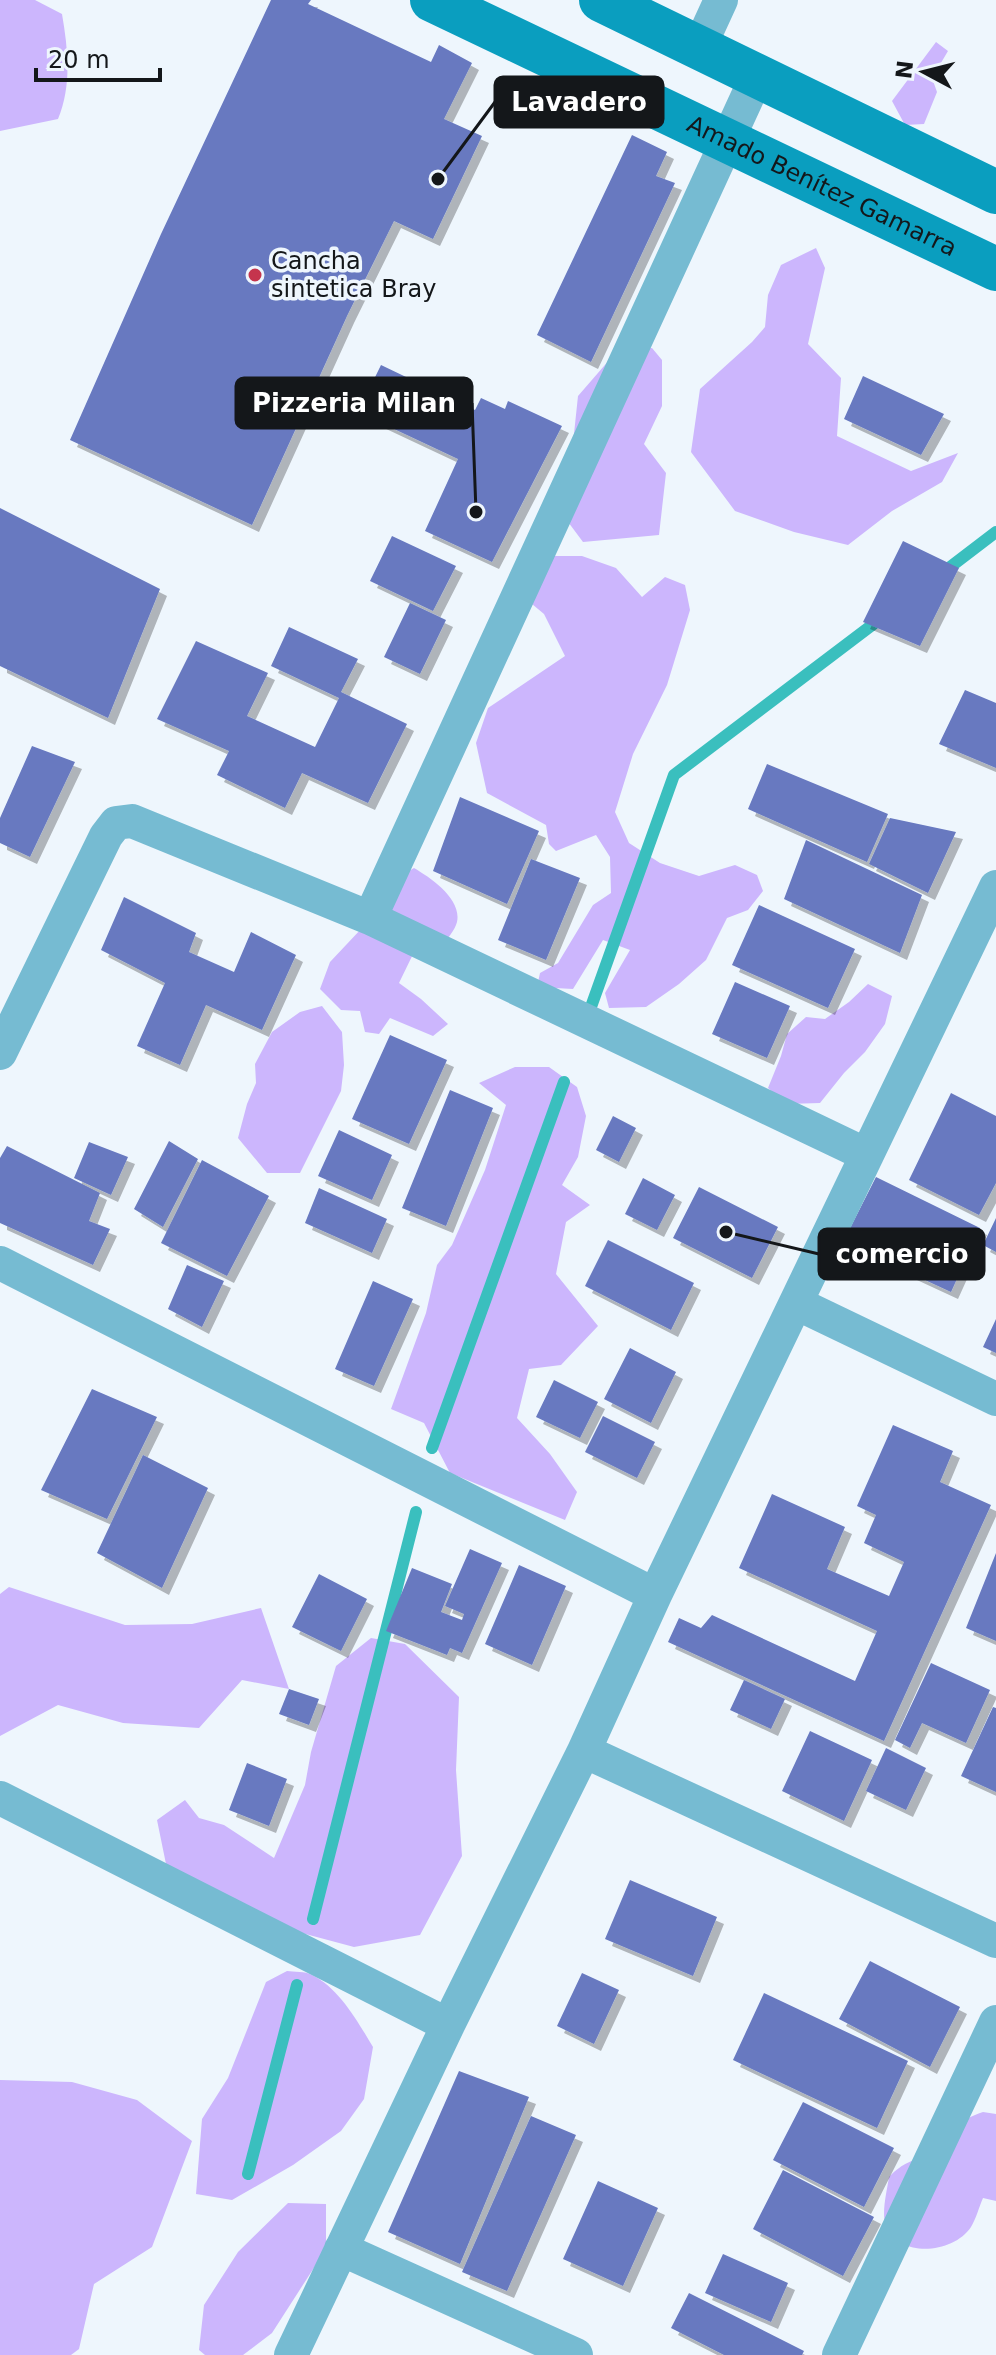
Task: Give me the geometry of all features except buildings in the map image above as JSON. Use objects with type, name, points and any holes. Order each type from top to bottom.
[{"type":"main road","name":"Amado Benítez Gamarra","points":[[432,0],[996,269]]},
{"type":"main road","points":[[601,0],[996,192]]},
{"type":"street","points":[[699,48],[721,0]]},
{"type":"street","points":[[370,918],[757,76]]},
{"type":"street","points":[[0,1053],[12,992],[106,836],[116,823],[132,821],[370,918],[867,1155]]},
{"type":"street","points":[[291,2355],[448,2025],[584,1751],[655,1595],[996,887]]},
{"type":"street","points":[[0,1263],[655,1595]]},
{"type":"street","points":[[796,1303],[996,1399]]},
{"type":"street","points":[[584,1751],[996,1941]]},
{"type":"street","points":[[0,1798],[448,2025]]},
{"type":"street","points":[[839,2355],[996,2022]]},
{"type":"street","points":[[341,2249],[576,2355]]},
{"type":"shaded area","points":[[0,0],[35,0],[62,14],[67,80],[58,119],[0,131]]},
{"type":"shaded area","points":[[936,42],[948,51],[932,78],[937,92],[924,124],[905,125],[892,101]]},
{"type":"shaded area","points":[[816,248],[825,268],[808,344],[841,378],[837,436],[911,471],[958,453],[942,482],[892,511],[848,545],[794,532],[735,511],[691,452],[700,389],[765,327],[768,295],[781,265]]},
{"type":"shaded area","points":[[652,348],[662,360],[662,406],[644,444],[666,473],[659,535],[583,542],[551,499],[571,462],[578,396],[617,351]]},
{"type":"shaded area","points":[[522,556],[582,556],[616,568],[642,597],[665,577],[685,585],[690,610],[667,685],[633,754],[615,812],[629,843],[660,863],[699,876],[735,865],[757,875],[763,891],[748,910],[727,918],[706,960],[646,1007],[609,1008],[605,993],[630,950],[603,940],[573,989],[537,987],[540,973],[558,963],[593,905],[611,893],[610,857],[596,835],[556,851],[549,844],[546,825],[487,793],[476,743],[488,708],[565,656],[544,614],[508,584]]},
{"type":"shaded area","points":[[414,868],[450,897],[455,905],[457,922],[443,945],[416,948],[399,983],[448,1024],[433,1036],[390,1018],[379,1034],[365,1032],[360,1011],[341,1010],[320,989],[330,962],[362,928],[379,889]]},
{"type":"shaded area","points":[[868,984],[892,996],[885,1024],[820,1103],[787,1104],[768,1088],[787,1034],[806,1017],[825,1019]]},
{"type":"shaded area","points":[[322,1006],[342,1032],[344,1065],[341,1091],[300,1173],[267,1173],[238,1138],[256,1083],[255,1064],[272,1032],[300,1012]]},
{"type":"shaded area","points":[[515,1067],[549,1067],[577,1087],[586,1116],[578,1157],[562,1185],[590,1205],[566,1222],[556,1274],[598,1326],[561,1365],[529,1369],[517,1418],[550,1454],[577,1492],[565,1520],[450,1473],[424,1423],[391,1409],[426,1313],[437,1265],[452,1245],[485,1170],[506,1105],[479,1083]]},
{"type":"shaded area","points":[[9,1587],[125,1625],[192,1624],[261,1608],[289,1689],[242,1680],[199,1728],[123,1723],[58,1705],[0,1736],[0,1594]]},
{"type":"shaded area","points":[[371,1638],[405,1644],[459,1697],[456,1770],[462,1856],[420,1935],[354,1947],[298,1932],[166,1864],[157,1820],[185,1800],[199,1818],[224,1825],[274,1858],[305,1785],[311,1752],[336,1666]]},
{"type":"shaded area","points":[[287,1971],[309,1974],[331,1988],[367,2037],[373,2047],[364,2099],[341,2131],[293,2165],[232,2200],[196,2194],[202,2119],[228,2078],[266,1982]]},
{"type":"shaded area","points":[[0,2080],[72,2082],[137,2100],[192,2141],[152,2247],[94,2284],[79,2349],[71,2355],[0,2355]]},
{"type":"shaded area","points":[[983,2112],[996,2114],[996,2201],[983,2198],[971,2227],[953,2242],[928,2249],[903,2244],[886,2227],[884,2215],[889,2177],[926,2153],[960,2124]]},
{"type":"shaded area","points":[[288,2203],[326,2204],[326,2249],[272,2333],[243,2355],[205,2355],[199,2350],[204,2305],[238,2252]]},
{"type":"waterway","points":[[941,574],[996,532]]},
{"type":"waterway","points":[[587,1018],[674,775],[884,616]]},
{"type":"waterway","points":[[432,1448],[564,1082]]},
{"type":"waterway","points":[[313,1919],[416,1512]]},
{"type":"waterway","points":[[248,2174],[297,1985]]},
{"type":"place","name":"Lavadero","points":[[438,179]]},
{"type":"place","name":"Cancha sintetica Bray","points":[[255,275]]},
{"type":"place","name":"Pizzeria Milan","points":[[476,512]]},
{"type":"place","name":"comercio","points":[[726,1232]]}]
